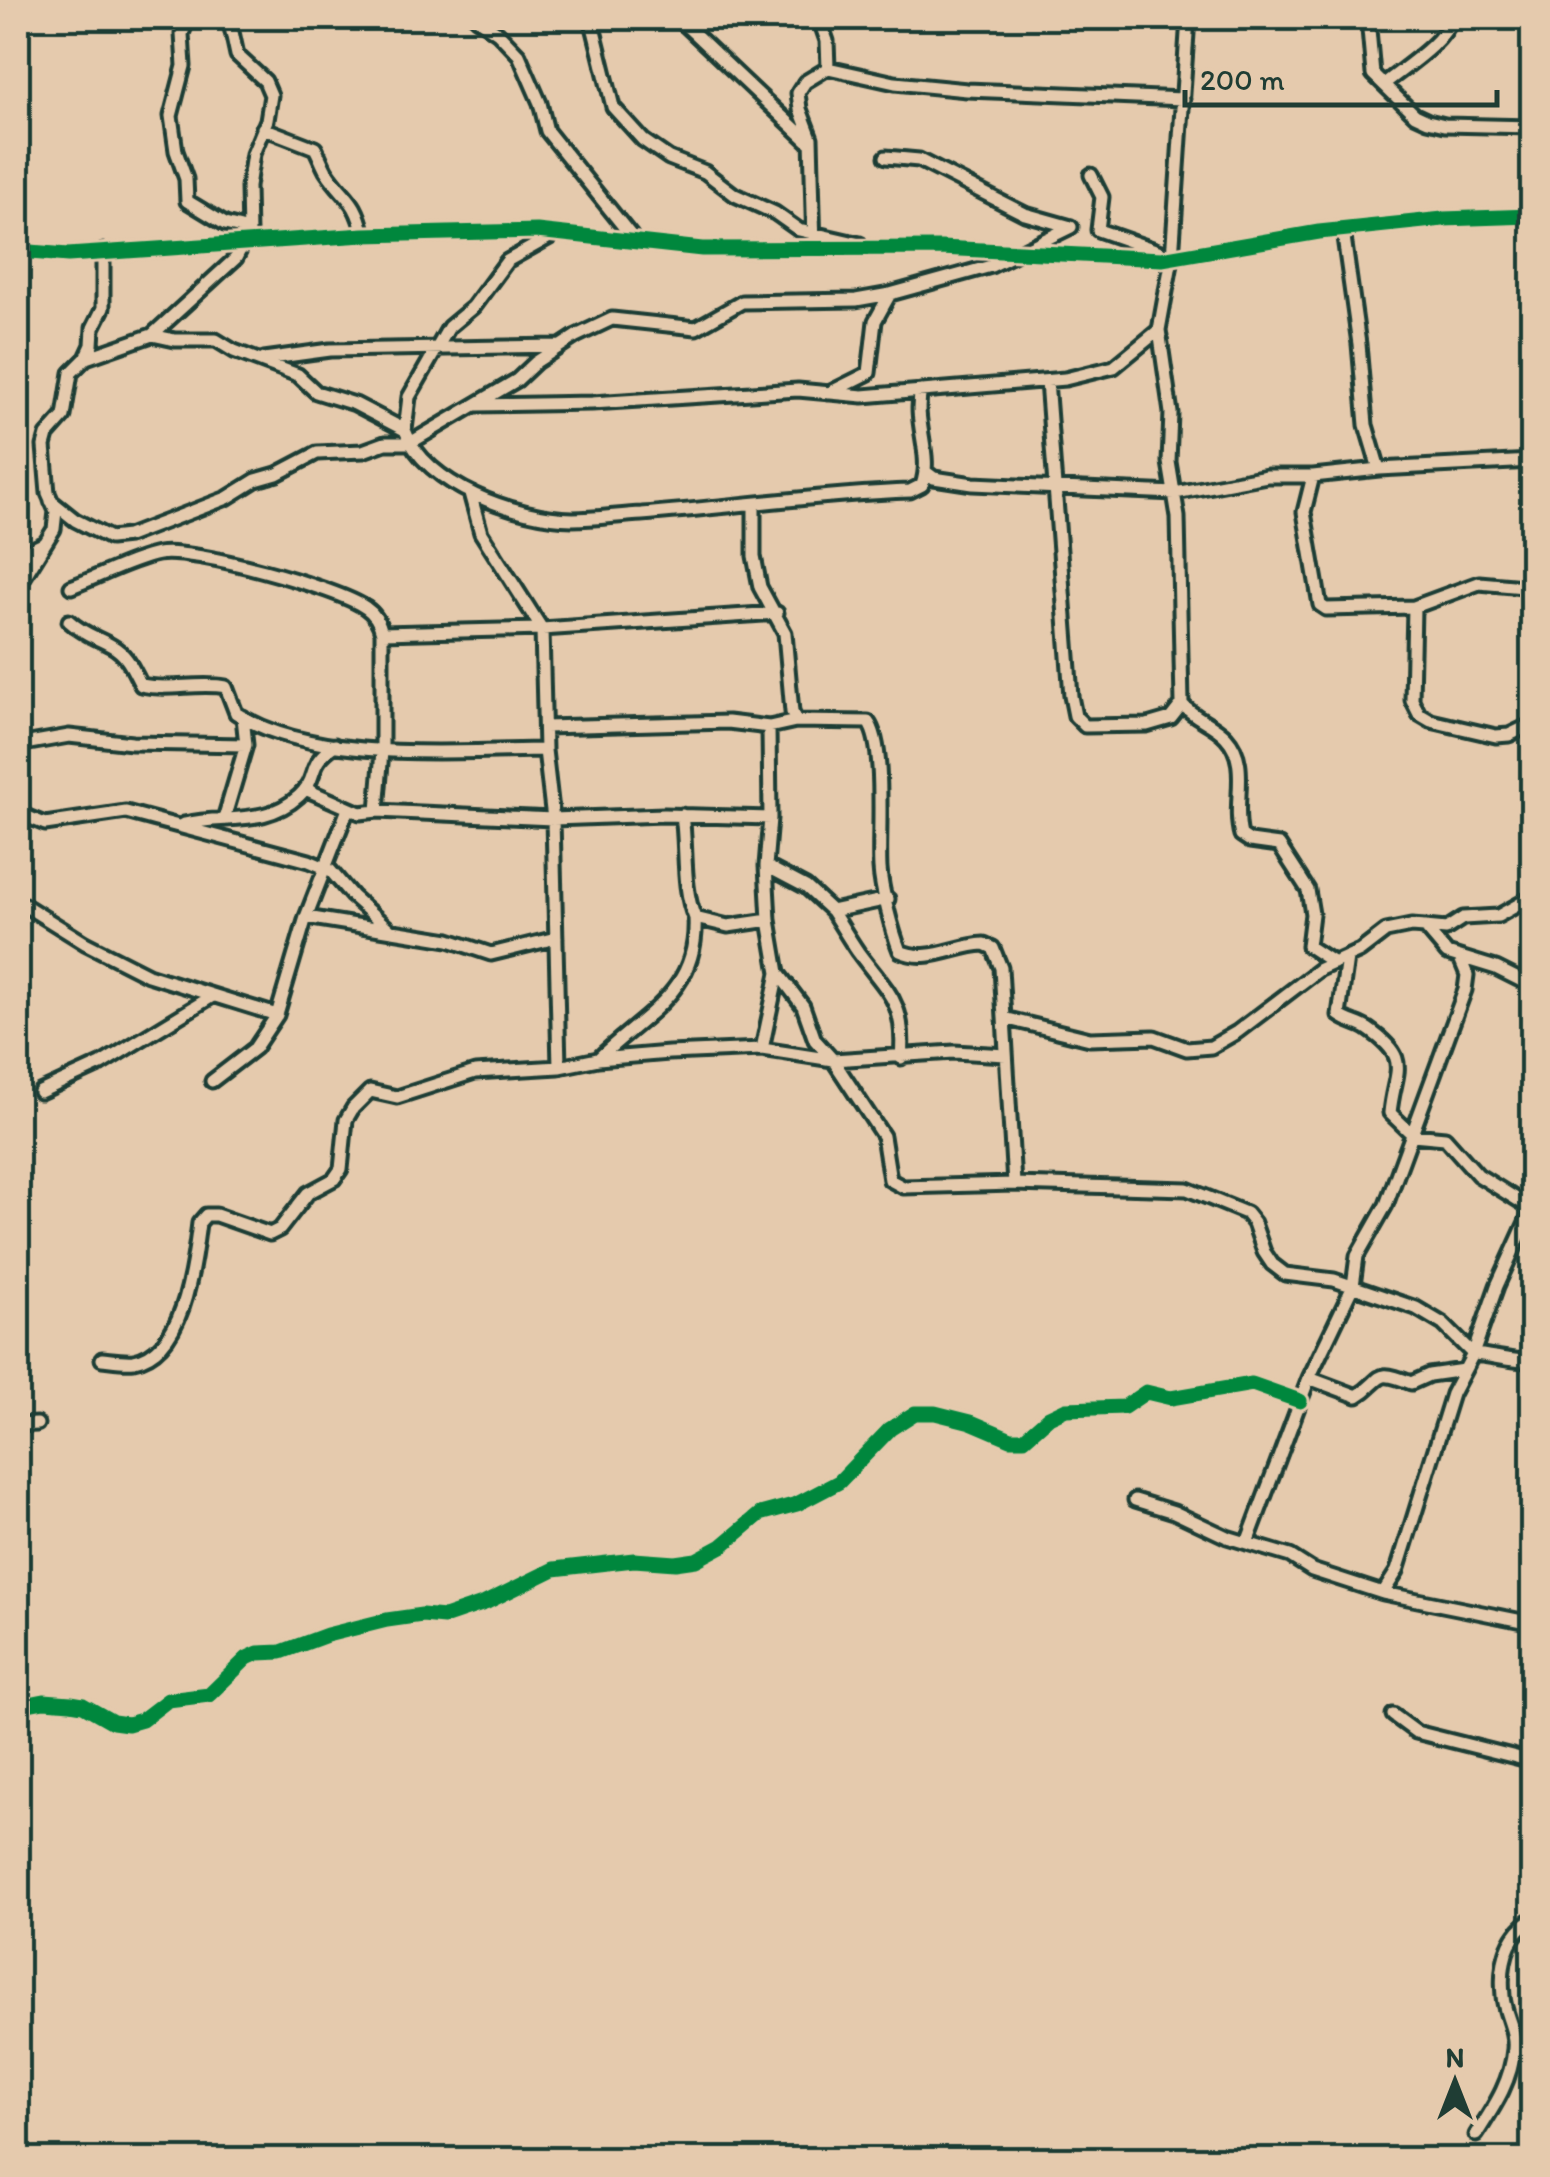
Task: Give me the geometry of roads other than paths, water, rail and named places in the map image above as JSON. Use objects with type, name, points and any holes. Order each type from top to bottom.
[{"type":"street","points":[[188,18],[182,34],[184,66],[171,116],[176,151],[186,179],[187,201],[248,238]]},
{"type":"street","points":[[86,358],[152,335],[236,258],[248,238],[248,186],[253,154],[271,96],[265,81],[237,56],[229,18]]},
{"type":"street","points":[[476,18],[519,55],[548,131],[636,242]]},
{"type":"street","points":[[591,18],[613,107],[643,140],[669,158],[705,172],[735,195],[775,212],[799,230],[880,248]]},
{"type":"street","points":[[678,18],[809,142]]},
{"type":"street","points":[[819,18],[827,41],[828,68]]},
{"type":"street","points":[[1188,18],[1159,330],[1170,412],[1169,462],[1178,517],[1182,704],[1192,716],[1222,733],[1234,747],[1240,761],[1236,812],[1241,835],[1279,845],[1308,890],[1312,914],[1308,946],[1334,963]]},
{"type":"street","points":[[1368,18],[1373,74],[1416,115],[1428,121],[1532,126]]},
{"type":"street","points":[[1384,84],[1435,42],[1452,18]]},
{"type":"street","points":[[814,248],[811,138],[798,93],[805,82],[828,68],[895,83],[967,90],[1182,98]]},
{"type":"street","points":[[264,128],[315,148],[325,170],[350,197],[364,235]]},
{"type":"street","points":[[51,501],[75,520],[110,538],[128,536],[227,498],[256,480],[318,453],[410,444],[517,380],[562,346],[612,320],[696,328],[742,302],[856,300],[890,294],[991,266],[1071,227],[1026,214],[919,160],[886,156]]},
{"type":"street","points":[[1091,175],[1102,197],[1098,230],[1158,250],[1167,258]]},
{"type":"street","points":[[18,251],[68,255],[248,238],[557,234],[702,249],[880,248],[1167,258],[1444,218],[1532,216]]},
{"type":"street","points":[[1343,230],[1366,425],[1379,469]]},
{"type":"street","points":[[557,234],[508,260],[473,308],[450,327],[409,396],[405,430],[410,444],[428,465],[470,493],[513,510],[571,519],[910,491],[922,485],[926,472],[916,408],[921,391]]},
{"type":"street","points":[[18,586],[54,529],[56,512],[44,446],[47,435],[60,425],[64,416],[71,374],[86,358],[92,344],[92,328],[103,308],[103,251]]},
{"type":"street","points":[[829,393],[869,372],[875,321],[890,294]]},
{"type":"street","points":[[472,405],[592,404],[798,390],[863,396],[1048,381],[1114,366],[1159,330]]},
{"type":"street","points":[[152,335],[175,340],[209,338],[298,374],[316,392],[355,404],[405,430]]},
{"type":"street","points":[[260,360],[330,350],[562,346]]},
{"type":"street","points":[[1048,381],[1075,716],[1085,726],[1148,724],[1170,718],[1182,704]]},
{"type":"street","points":[[926,472],[934,478],[973,484],[1174,493],[1268,476],[1532,461]]},
{"type":"street","points":[[1313,476],[1304,512],[1320,605],[1326,609],[1414,607],[1479,582],[1524,587],[1532,583]]},
{"type":"street","points":[[470,493],[482,532],[542,629],[545,750],[553,819],[559,1067]]},
{"type":"street","points":[[754,504],[754,556],[760,587],[777,614],[789,656],[792,712],[796,721]]},
{"type":"street","points":[[18,556],[43,544]]},
{"type":"street","points":[[71,586],[160,553],[212,559],[294,580],[368,608],[380,623],[382,634],[382,751],[377,811]]},
{"type":"street","points":[[1414,607],[1412,700],[1419,714],[1430,721],[1496,736],[1509,735],[1532,724]]},
{"type":"street","points":[[382,634],[542,629],[777,614]]},
{"type":"street","points":[[69,621],[81,632],[120,652],[134,666],[141,684],[226,688],[236,713],[272,731],[335,746],[382,751],[545,750]]},
{"type":"street","points":[[224,819],[246,745],[243,717]]},
{"type":"street","points":[[545,727],[868,722],[874,729],[878,772],[880,872],[900,951],[936,955],[970,944],[984,944],[993,948],[1001,968],[1014,1184]]},
{"type":"street","points":[[762,1048],[778,972],[769,920],[766,866],[769,726]]},
{"type":"street","points":[[18,746],[69,736],[132,743],[246,745]]},
{"type":"street","points":[[180,825],[207,818],[250,820],[278,813],[305,789],[316,759],[335,746]]},
{"type":"street","points":[[305,789],[360,814],[377,811],[553,819],[682,815],[770,818]]},
{"type":"street","points":[[212,1081],[255,1048],[277,1014],[323,868],[348,810]]},
{"type":"street","points":[[18,813],[45,824],[126,812],[323,868],[390,930]]},
{"type":"street","points":[[598,1059],[676,988],[697,943],[695,918],[687,899],[688,853],[682,815]]},
{"type":"street","points":[[766,866],[806,888],[832,911],[859,953],[882,979],[899,1011],[903,1034],[901,1058]]},
{"type":"street","points":[[1004,1018],[1090,1039],[1154,1037],[1186,1048],[1211,1048],[1320,968],[1347,958],[1386,931],[1411,926],[1446,929],[1463,918],[1498,916],[1532,897]]},
{"type":"street","points":[[832,911],[888,899]]},
{"type":"street","points":[[20,903],[148,976],[277,1014]]},
{"type":"street","points":[[306,918],[449,940],[491,954],[556,938]]},
{"type":"street","points":[[695,918],[728,926],[769,920]]},
{"type":"street","points":[[1426,927],[1447,953],[1496,968],[1532,986]]},
{"type":"street","points":[[1347,958],[1339,1014],[1366,1028],[1393,1050],[1398,1075],[1390,1113],[1413,1135],[1445,1138],[1478,1174],[1532,1207],[1496,1286],[1429,1461],[1396,1571],[1382,1593]]},
{"type":"street","points":[[1247,1543],[1309,1378],[1353,1286],[1357,1256],[1386,1205],[1413,1135],[1465,990],[1468,975],[1460,958]]},
{"type":"street","points":[[778,972],[802,1006],[816,1040],[883,1136],[890,1180],[902,1187],[1014,1184],[1187,1190],[1246,1213],[1254,1223],[1264,1252],[1285,1274],[1320,1276],[1416,1308],[1442,1324],[1473,1354],[1530,1363]]},
{"type":"street","points":[[40,1092],[101,1064],[212,997]]},
{"type":"street","points":[[102,1358],[133,1361],[144,1358],[163,1342],[189,1292],[200,1223],[206,1215],[270,1234],[280,1229],[308,1193],[334,1180],[341,1169],[346,1120],[352,1108],[370,1092],[397,1097],[475,1072],[762,1048],[832,1060],[954,1052],[1006,1055]]},
{"type":"street","points":[[1309,1378],[1357,1396],[1384,1375],[1411,1383],[1428,1375],[1464,1370]]},
{"type":"street","points":[[18,1706],[44,1700],[71,1702],[114,1722],[128,1724],[142,1720],[168,1700],[209,1695],[247,1658],[258,1654],[281,1652],[387,1620],[422,1615],[444,1617],[485,1603],[554,1569],[634,1560],[696,1560],[722,1546],[760,1514],[798,1504],[839,1482],[890,1429],[915,1413],[971,1422],[1011,1440],[1024,1438],[1049,1417],[1066,1409],[1124,1407],[1146,1392],[1172,1398],[1252,1384],[1300,1400]]},
{"type":"street","points":[[18,1426],[37,1424]]},
{"type":"street","points":[[1135,1500],[1290,1556],[1312,1570],[1382,1593],[1532,1622]]},
{"type":"street","points":[[1393,1715],[1416,1732],[1532,1761]]},
{"type":"street","points":[[1476,2135],[1502,2094],[1514,2048],[1513,2026],[1502,1998],[1504,1958],[1508,1946],[1532,1919]]}]
